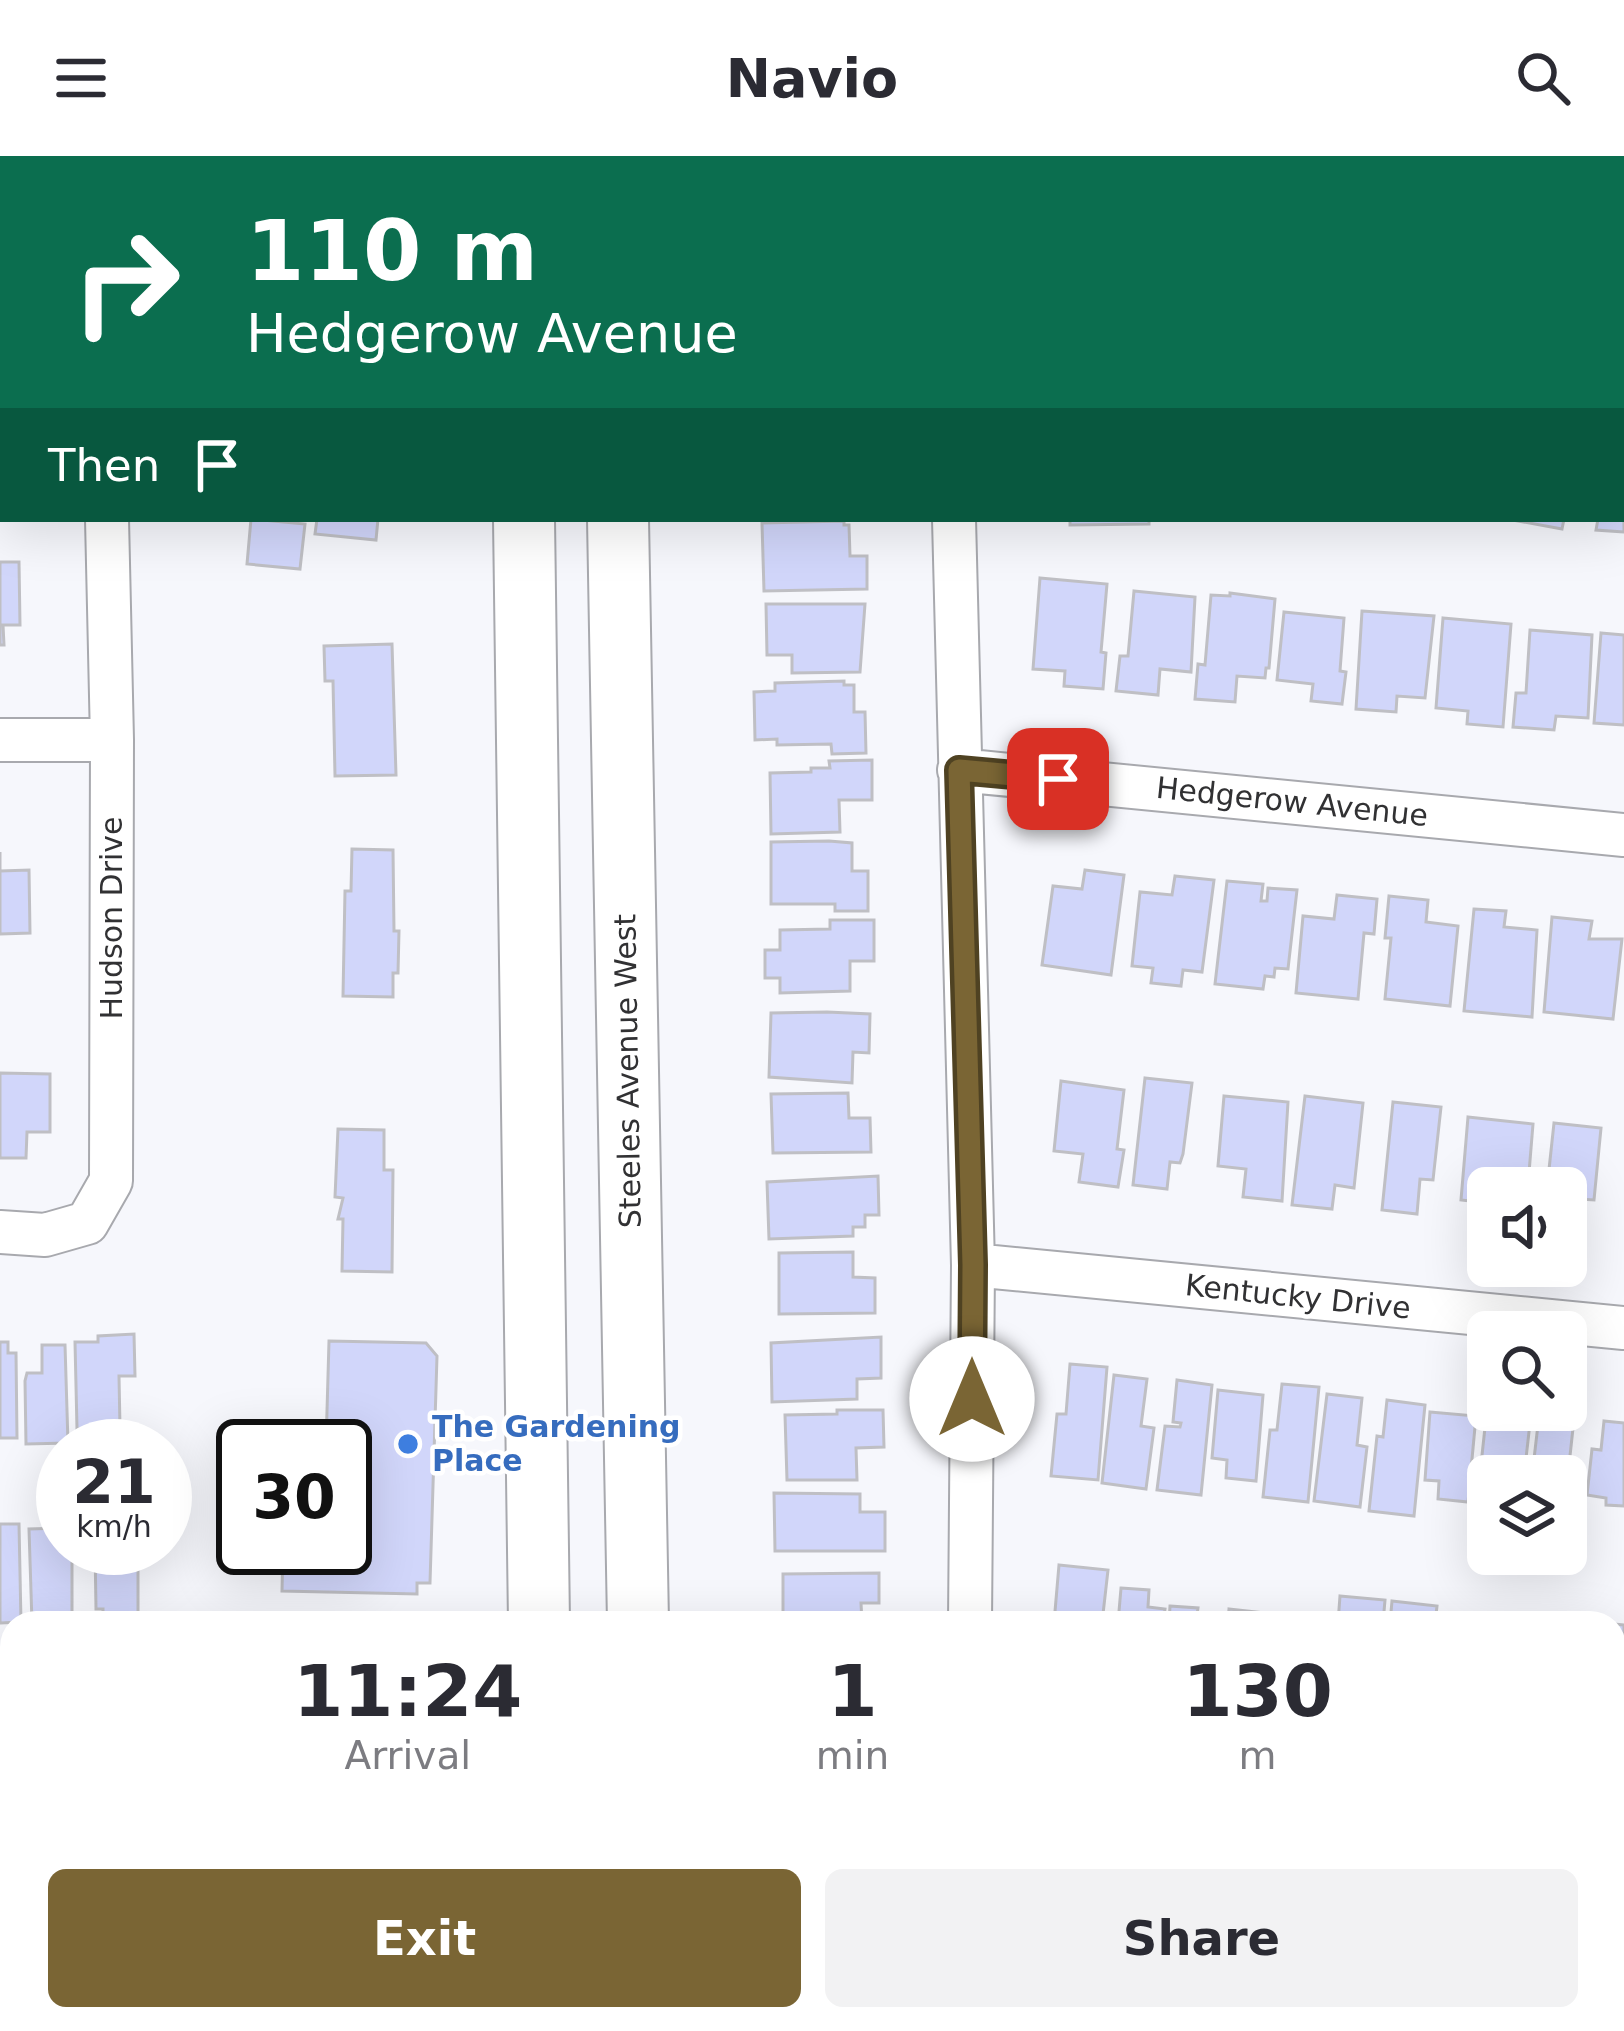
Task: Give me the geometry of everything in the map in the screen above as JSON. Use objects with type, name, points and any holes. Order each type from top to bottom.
[{"type":"main road","points":[[524,522],[539,1611]]},
{"type":"main road","name":"Steeles Avenue West","points":[[618,522],[638,1611]]},
{"type":"street","name":"Hudson Drive","points":[[0,1232],[45,1234],[87,1223],[111,1181],[112,740],[107,522]]},
{"type":"street","points":[[954,522],[973,1265],[970,1611]]},
{"type":"street","points":[[0,740],[112,740]]},
{"type":"street","name":"Hedgerow Avenue","points":[[959,770],[1624,835]]},
{"type":"street","name":"Kentucky Drive","points":[[973,1265],[1624,1328]]},
{"type":"building","points":[[251,522],[305,524],[300,569],[247,564]]},
{"type":"building","points":[[317,522],[378,522],[376,540],[315,534]]},
{"type":"building","points":[[1070,522],[1149,522],[1149,524]]},
{"type":"building","points":[[1524,522],[1563,522],[1562,529]]},
{"type":"building","points":[[1597,522],[1624,522],[1624,532],[1596,530]]},
{"type":"building","points":[[762,523],[849,525],[850,556],[867,556],[867,589],[764,591]]},
{"type":"building","points":[[0,562],[19,562],[20,625],[3,625],[4,645],[0,645]]},
{"type":"building","points":[[1040,578],[1107,584],[1103,689],[1064,686],[1065,671],[1033,669]]},
{"type":"building","points":[[1134,591],[1195,597],[1191,672],[1160,669],[1158,695],[1116,691],[1120,656],[1128,656]]},
{"type":"building","points":[[1211,595],[1275,599],[1269,668],[1265,678],[1237,676],[1235,702],[1195,699],[1198,664],[1205,665]]},
{"type":"building","points":[[766,604],[865,604],[860,672],[792,673],[792,655],[767,655]]},
{"type":"building","points":[[1362,611],[1434,616],[1425,698],[1397,696],[1396,712],[1356,709]]},
{"type":"building","points":[[1284,612],[1344,618],[1342,704],[1311,701],[1313,684],[1277,680]]},
{"type":"building","points":[[1443,618],[1511,624],[1503,727],[1467,724],[1468,711],[1436,708]]},
{"type":"building","points":[[1530,630],[1592,635],[1588,718],[1556,716],[1554,730],[1513,727],[1516,693],[1526,693]]},
{"type":"building","points":[[1601,633],[1624,635],[1624,725],[1594,723]]},
{"type":"building","points":[[392,644],[396,775],[335,776],[333,681],[325,681],[324,646]]},
{"type":"building","points":[[844,681],[844,685],[854,685],[854,712],[865,712],[866,753],[832,754],[831,744],[777,745],[777,739],[755,740],[754,692],[775,691],[775,683]]},
{"type":"building","points":[[872,760],[872,800],[839,800],[840,832],[771,834],[770,773],[811,772],[811,768],[830,768],[829,761]]},
{"type":"building","points":[[771,842],[852,843],[852,871],[868,871],[868,911],[835,911],[835,904],[771,904]]},
{"type":"building","points":[[352,849],[393,850],[394,931],[399,931],[393,997],[343,996],[345,891],[351,891]]},
{"type":"building","points":[[29,870],[30,933],[0,934],[0,871]]},
{"type":"building","points":[[1085,870],[1124,875],[1111,975],[1042,965],[1053,886],[1082,889]]},
{"type":"building","points":[[1175,876],[1214,880],[1202,972],[1183,970],[1181,986],[1151,983],[1153,968],[1132,966],[1140,892],[1172,895]]},
{"type":"building","points":[[1227,881],[1263,884],[1261,901],[1267,901],[1268,888],[1297,890],[1288,969],[1275,968],[1274,977],[1265,976],[1263,989],[1215,984]]},
{"type":"building","points":[[1337,895],[1377,899],[1374,934],[1364,933],[1358,999],[1296,993],[1303,916],[1334,919]]},
{"type":"building","points":[[1389,896],[1428,900],[1426,922],[1458,926],[1450,1006],[1385,999],[1391,938],[1385,938]]},
{"type":"building","points":[[1474,909],[1506,911],[1504,927],[1537,930],[1532,1017],[1464,1011]]},
{"type":"building","points":[[1552,917],[1592,921],[1589,939],[1622,939],[1613,1019],[1544,1012]]},
{"type":"building","points":[[830,920],[874,920],[874,961],[850,961],[850,991],[780,993],[780,978],[765,978],[765,950],[780,950],[780,930],[830,929]]},
{"type":"building","points":[[771,1013],[870,1014],[869,1053],[853,1052],[852,1083],[769,1077]]},
{"type":"building","points":[[0,1073],[50,1074],[50,1132],[27,1132],[26,1158],[0,1158]]},
{"type":"building","points":[[1145,1078],[1192,1083],[1183,1154],[1180,1163],[1170,1162],[1167,1189],[1133,1185]]},
{"type":"building","points":[[1061,1081],[1124,1090],[1117,1149],[1124,1150],[1118,1187],[1079,1182],[1083,1154],[1054,1151]]},
{"type":"building","points":[[848,1093],[849,1118],[870,1118],[871,1152],[773,1153],[771,1094]]},
{"type":"building","points":[[1224,1096],[1288,1102],[1282,1201],[1243,1197],[1246,1169],[1218,1166]]},
{"type":"building","points":[[1305,1096],[1363,1103],[1354,1188],[1335,1185],[1332,1209],[1292,1205]]},
{"type":"building","points":[[1393,1102],[1441,1107],[1433,1180],[1420,1179],[1417,1214],[1382,1210]]},
{"type":"building","points":[[1468,1117],[1533,1124],[1529,1167],[1467,1167],[1467,1201],[1461,1200]]},
{"type":"building","points":[[1554,1123],[1601,1128],[1594,1200],[1587,1200],[1587,1167],[1549,1167]]},
{"type":"building","points":[[338,1129],[384,1130],[384,1170],[393,1170],[392,1272],[342,1271],[343,1219],[338,1219],[343,1198],[335,1197]]},
{"type":"building","points":[[878,1176],[879,1215],[865,1215],[865,1227],[853,1227],[853,1236],[769,1239],[767,1182]]},
{"type":"building","points":[[853,1252],[853,1277],[875,1278],[875,1313],[779,1314],[779,1253]]},
{"type":"building","points":[[134,1334],[135,1376],[119,1376],[120,1419],[77,1419],[75,1342],[98,1342],[98,1336]]},
{"type":"building","points":[[881,1337],[881,1378],[857,1379],[857,1399],[772,1402],[771,1343]]},
{"type":"building","points":[[329,1341],[426,1343],[437,1356],[430,1583],[417,1583],[417,1594],[282,1591],[282,1575],[372,1575],[372,1419],[327,1419]]},
{"type":"building","points":[[0,1342],[8,1342],[8,1353],[16,1353],[17,1438],[0,1438]]},
{"type":"building","points":[[42,1345],[65,1345],[67,1419],[36,1419],[36,1444],[26,1444],[25,1381],[27,1373],[42,1373]]},
{"type":"building","points":[[1070,1364],[1107,1367],[1098,1480],[1051,1476],[1057,1414],[1066,1414]]},
{"type":"building","points":[[1114,1375],[1147,1379],[1141,1426],[1154,1428],[1146,1489],[1102,1483]]},
{"type":"building","points":[[1177,1380],[1212,1385],[1201,1495],[1157,1490],[1165,1426],[1180,1427],[1181,1423],[1173,1422]]},
{"type":"building","points":[[1282,1384],[1319,1387],[1308,1502],[1263,1497],[1270,1430],[1277,1430]]},
{"type":"building","points":[[1218,1390],[1263,1395],[1256,1481],[1226,1478],[1227,1460],[1212,1458]]},
{"type":"building","points":[[1327,1394],[1362,1398],[1357,1445],[1367,1447],[1360,1507],[1314,1501]]},
{"type":"building","points":[[1387,1400],[1425,1405],[1414,1516],[1369,1511],[1377,1436],[1383,1437]]},
{"type":"building","points":[[837,1410],[883,1410],[884,1447],[856,1448],[857,1480],[787,1480],[785,1415],[837,1414]]},
{"type":"building","points":[[1430,1412],[1467,1415],[1467,1431],[1475,1431],[1472,1455],[1467,1455],[1467,1502],[1438,1499],[1439,1481],[1425,1480]]},
{"type":"building","points":[[1604,1421],[1624,1423],[1624,1506],[1606,1505],[1606,1498],[1587,1495],[1592,1449],[1601,1450]]},
{"type":"building","points":[[1485,1431],[1529,1431],[1526,1455],[1482,1455]]},
{"type":"building","points":[[1537,1431],[1573,1431],[1570,1455],[1534,1455]]},
{"type":"building","points":[[774,1493],[860,1494],[860,1512],[885,1512],[885,1551],[775,1551]]},
{"type":"building","points":[[0,1524],[19,1524],[21,1611],[0,1611]]},
{"type":"building","points":[[29,1529],[36,1529],[36,1575],[72,1575],[72,1611],[32,1611]]},
{"type":"building","points":[[1059,1565],[1108,1570],[1103,1611],[1055,1611]]},
{"type":"building","points":[[879,1573],[879,1603],[861,1603],[861,1611],[783,1611],[783,1574]]},
{"type":"building","points":[[95,1575],[138,1575],[138,1611],[96,1609]]},
{"type":"building","points":[[1121,1588],[1149,1590],[1148,1607],[1165,1609],[1165,1611],[1119,1611]]},
{"type":"building","points":[[1340,1596],[1385,1600],[1384,1611],[1339,1611]]},
{"type":"building","points":[[1392,1601],[1437,1606],[1436,1611],[1391,1611]]},
{"type":"building","points":[[1170,1606],[1198,1608],[1198,1611],[1170,1611]]},
{"type":"place","name":"The Gardening Place","points":[[408,1444]]},
{"type":"route","points":[[972,1399],[973,1265],[959,770],[1058,779]]}]
